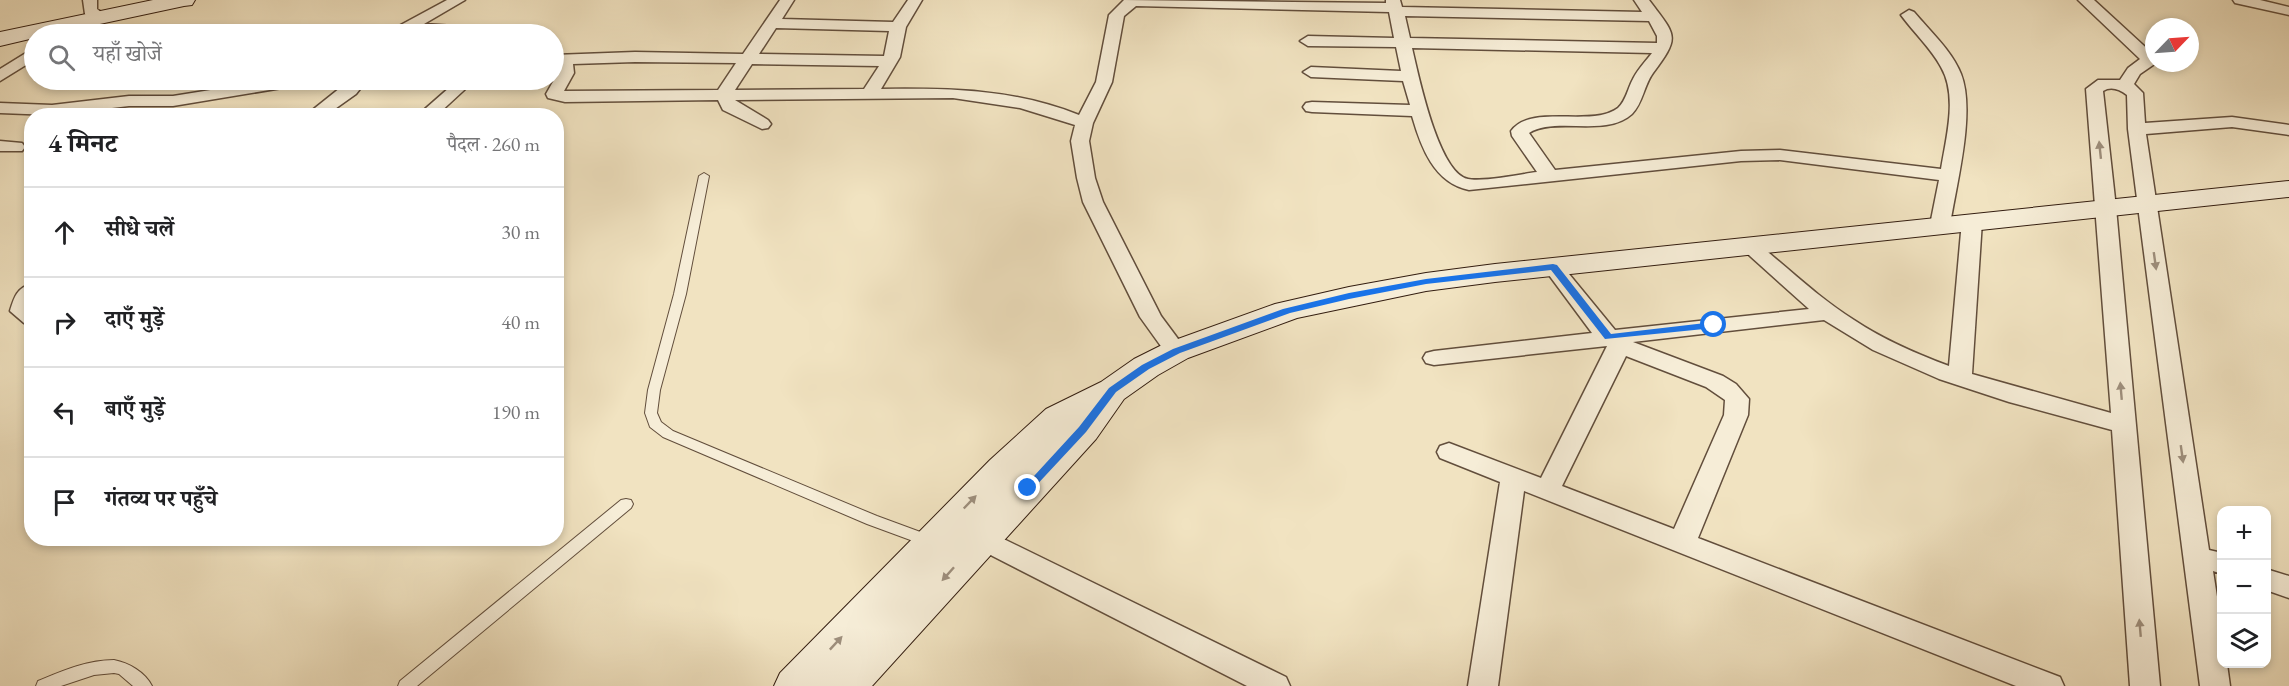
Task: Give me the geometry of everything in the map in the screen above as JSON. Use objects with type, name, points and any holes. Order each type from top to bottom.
[{"type":"street","points":[[72,24],[96,9],[184,0]]},
{"type":"street","points":[[413,24],[458,0]]},
{"type":"street","points":[[724,94],[787,0]]},
{"type":"street","points":[[869,95],[890,61],[898,27],[915,0]]},
{"type":"street","points":[[1550,177],[1521,136],[1520,131],[1531,126],[1599,119],[1625,112],[1641,78],[1666,42],[1665,33],[1641,0]]},
{"type":"street","points":[[2085,0],[2150,60],[2134,71],[2124,86]]},
{"type":"street","points":[[2240,0],[2289,11]]},
{"type":"street","points":[[1176,351],[1151,317],[1093,202],[1086,178],[1080,141],[1084,123],[1104,82],[1117,15],[1132,1],[1395,6],[1653,17]]},
{"type":"street","points":[[1395,6],[1429,139],[1439,159],[1456,180],[1471,185],[1741,156],[1780,155],[1948,175]]},
{"type":"street","points":[[1909,15],[1946,61],[1955,77],[1958,117],[1940,225]]},
{"type":"street","points":[[771,23],[898,27]]},
{"type":"street","points":[[0,39],[24,36]]},
{"type":"street","points":[[1308,41],[1664,48]]},
{"type":"street","points":[[564,60],[635,57],[890,61]]},
{"type":"street","points":[[0,76],[24,60]]},
{"type":"street","points":[[1311,72],[1412,76]]},
{"type":"street","points":[[2145,686],[2106,208],[2094,89],[2103,84],[2124,86],[2135,93],[2137,129],[2147,203],[2209,560],[2215,686]]},
{"type":"street","points":[[69,108],[136,100],[173,100],[236,90]]},
{"type":"street","points":[[324,108],[350,90]]},
{"type":"street","points":[[434,108],[455,90]]},
{"type":"street","points":[[555,90],[554,94],[558,96],[612,99],[724,94],[945,93],[990,96],[1040,106],[1084,123]]},
{"type":"street","points":[[724,94],[729,106],[762,124]]},
{"type":"street","points":[[1312,107],[1420,111]]},
{"type":"street","points":[[0,108],[24,109]]},
{"type":"street","points":[[2137,129],[2232,123],[2289,130]]},
{"type":"street","points":[[796,686],[931,542],[1037,435],[1059,417],[1113,390],[1146,367],[1176,351],[1286,311],[1349,296],[1426,282],[1972,221],[2289,189]]},
{"type":"street","points":[[1960,378],[1972,221]]},
{"type":"street","points":[[1750,247],[1828,313],[1883,346],[1960,378],[2006,394],[2124,425]]},
{"type":"street","points":[[1553,267],[1614,341],[1718,383],[1736,397],[1738,403],[1736,415],[1682,543]]},
{"type":"street","points":[[1434,358],[1614,341],[1828,313]]},
{"type":"street","points":[[1547,491],[1614,341]]},
{"type":"street","points":[[846,686],[1083,430],[1113,390]]},
{"type":"street","points":[[1449,452],[2049,686]]},
{"type":"street","points":[[1483,686],[1513,478]]},
{"type":"street","points":[[981,538],[1275,686]]},
{"type":"street","points":[[2271,581],[2289,587]]},
{"type":"lane","points":[[704,176],[680,294],[654,390],[651,413],[655,424],[668,434],[872,520],[931,542]]},
{"type":"lane","points":[[406,686],[626,504]]},
{"type":"lane","points":[[44,686],[81,672],[106,666],[121,668],[144,686]]},
{"type":"route","points":[[1028,488],[1083,430],[1113,390],[1146,367],[1176,351],[1286,311],[1349,296],[1426,282],[1553,267],[1609,337],[1714,325]]}]
